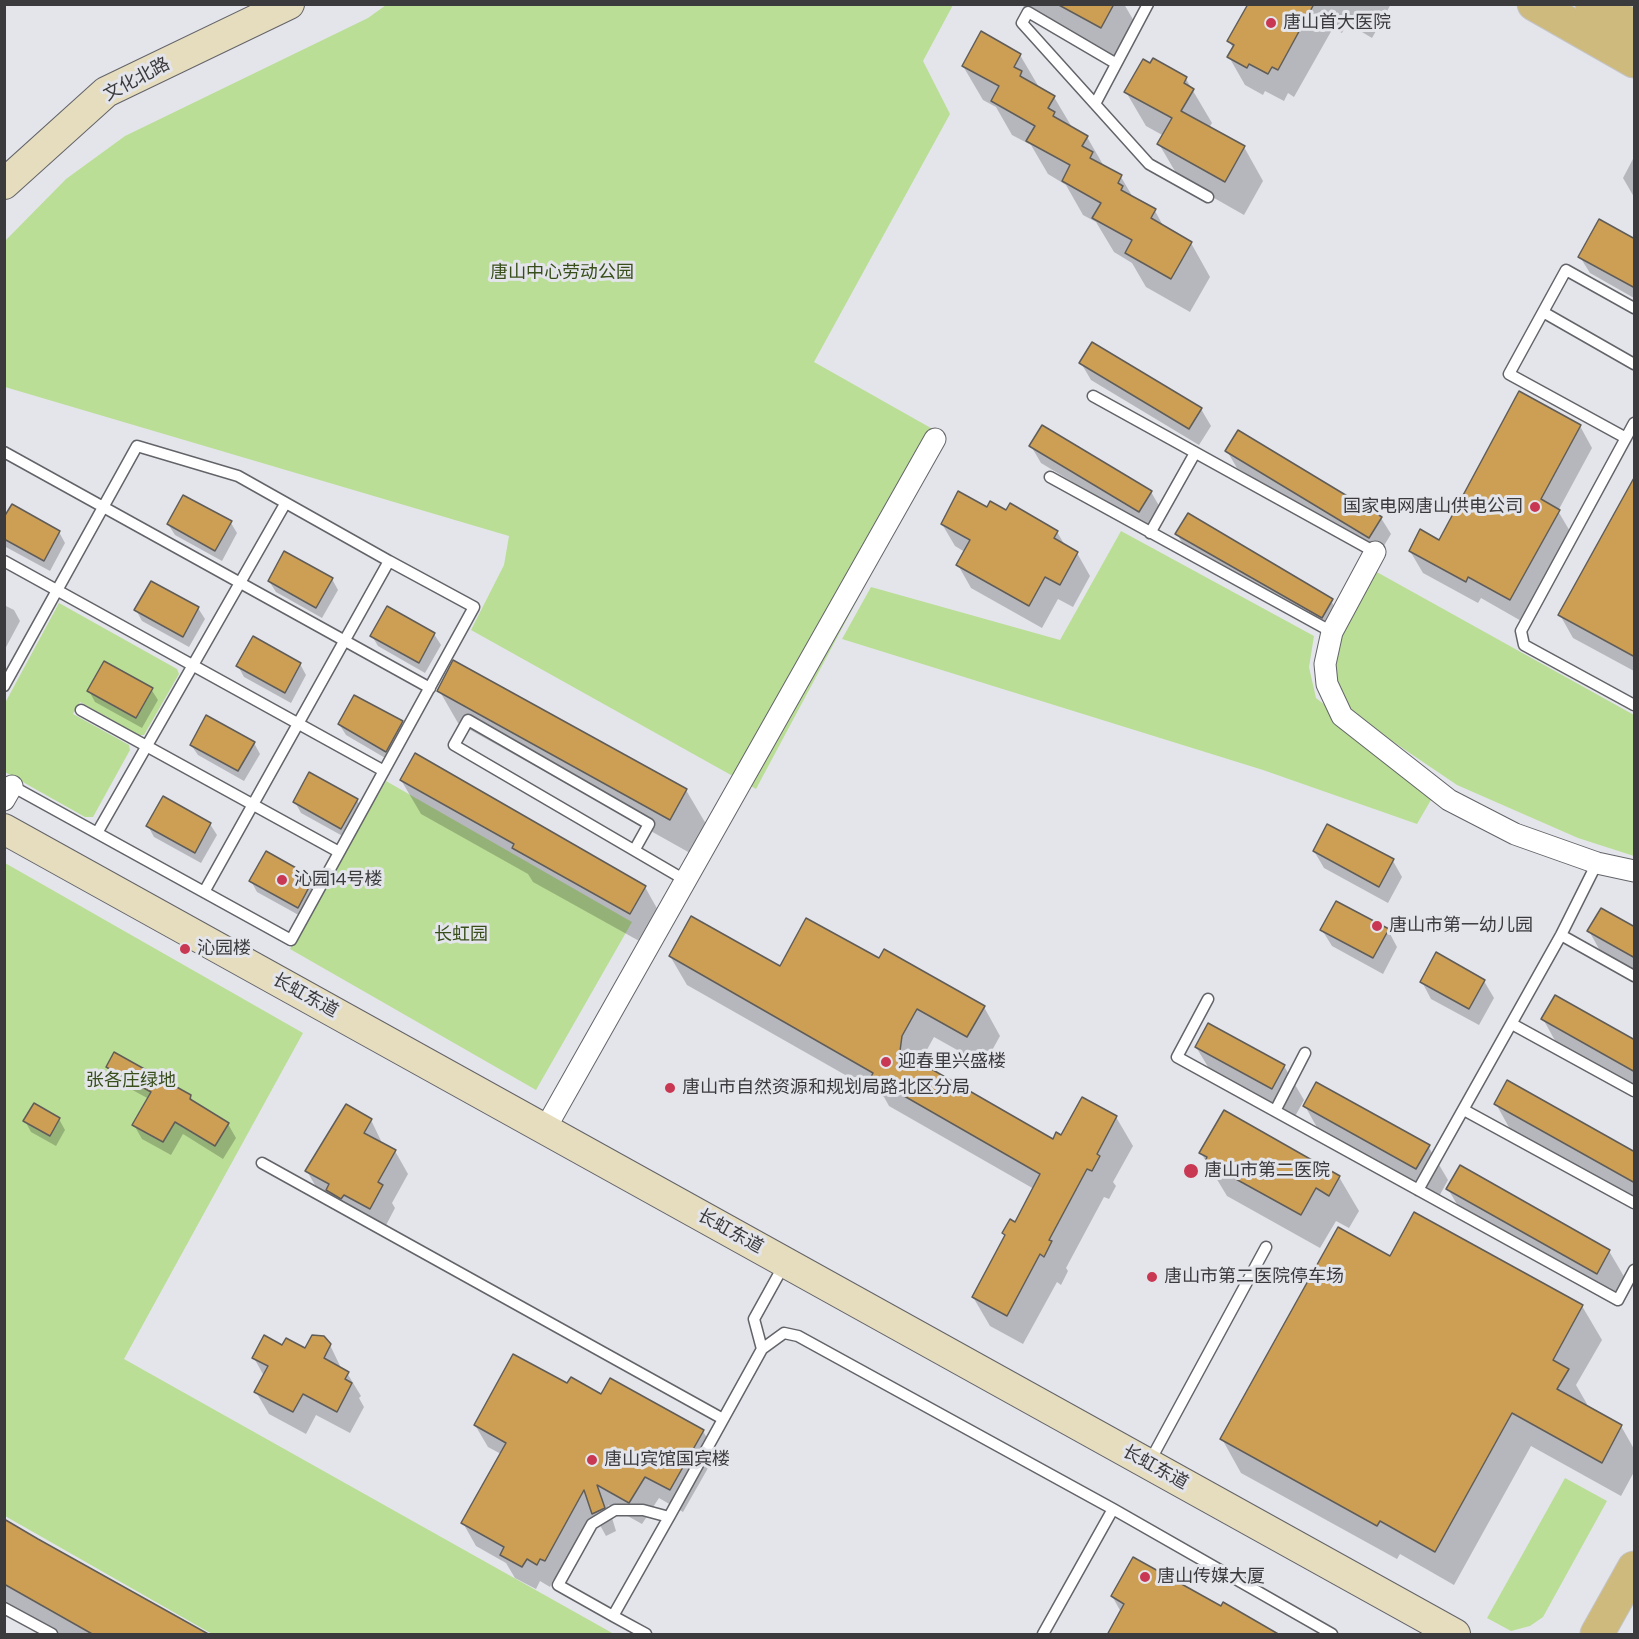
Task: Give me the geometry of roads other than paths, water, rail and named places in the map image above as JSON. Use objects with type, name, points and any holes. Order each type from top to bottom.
[{"type":"main road","points":[[1534,4],[1635,61]]},
{"type":"main road","points":[[1592,4],[1635,27]]},
{"type":"main road","points":[[1597,1635],[1635,1568]]},
{"type":"street","name":"文化北路","points":[[4,184],[106,92],[290,4]]},
{"type":"street","points":[[544,1129],[934,439]]},
{"type":"street","points":[[1375,552],[1332,632],[1324,664],[1327,684],[1342,716],[1449,800],[1515,834],[1597,863],[1635,871]]},
{"type":"street","name":"长虹东道","points":[[4,829],[1455,1635]]},
{"type":"lane","points":[[1095,104],[1148,4]]},
{"type":"lane","points":[[1115,63],[1028,12],[1022,23],[1149,164],[1208,197]]},
{"type":"lane","points":[[1626,438],[1509,374],[1566,270],[1635,308]]},
{"type":"lane","points":[[1543,312],[1635,364]]},
{"type":"lane","points":[[1093,396],[1375,552]]},
{"type":"lane","points":[[1635,423],[1521,631],[1524,645],[1635,705]]},
{"type":"lane","points":[[4,686],[9,667],[57,590],[137,447],[238,476],[474,607],[291,940],[97,833],[7,789]]},
{"type":"lane","points":[[4,453],[430,688]]},
{"type":"lane","points":[[1150,533],[1196,453]]},
{"type":"lane","points":[[1050,477],[1332,632]]},
{"type":"lane","points":[[97,833],[285,504]]},
{"type":"lane","points":[[4,561],[384,771]]},
{"type":"lane","points":[[204,892],[300,726],[389,561]]},
{"type":"lane","points":[[81,710],[339,852]]},
{"type":"lane","points":[[635,849],[649,824],[468,720],[454,745],[685,880]]},
{"type":"lane","points":[[1418,1190],[1561,935],[1597,863]]},
{"type":"lane","points":[[1561,935],[1635,976]]},
{"type":"lane","points":[[1208,999],[1177,1058],[1618,1300],[1635,1270]]},
{"type":"lane","points":[[1512,1024],[1635,1091]]},
{"type":"lane","points":[[1275,1112],[1305,1053]]},
{"type":"lane","points":[[1464,1110],[1635,1203]]},
{"type":"lane","points":[[262,1163],[723,1419]]},
{"type":"lane","points":[[1149,1464],[1266,1247]]},
{"type":"lane","points":[[762,1349],[754,1319],[785,1262]]},
{"type":"lane","points":[[613,1616],[762,1349],[784,1333],[798,1336],[1113,1509],[1332,1635]]},
{"type":"lane","points":[[1043,1635],[1113,1509]]},
{"type":"lane","points":[[646,1635],[558,1586],[592,1524],[615,1510],[643,1510],[669,1517]]},
{"type":"lane","points":[[4,1608],[52,1635]]},
{"type":"place","name":"唐山首大医院","points":[[1271,23]]},
{"type":"place","name":"国家电网唐山供电公司","points":[[1535,507]]},
{"type":"place","name":"沁园14号楼","points":[[282,880]]},
{"type":"place","name":"唐山市第一幼儿园","points":[[1377,926]]},
{"type":"place","name":"沁园楼","points":[[185,949]]},
{"type":"place","name":"迎春里兴盛楼","points":[[886,1062]]},
{"type":"place","name":"唐山市自然资源和规划局路北区分局","points":[[670,1088]]},
{"type":"place","name":"唐山市第二医院","points":[[1191,1171]]},
{"type":"place","name":"唐山市第二医院停车场","points":[[1152,1277]]},
{"type":"place","name":"唐山宾馆国宾楼","points":[[592,1460]]},
{"type":"place","name":"唐山传媒大厦","points":[[1145,1577]]},
{"type":"park label","name":"唐山中心劳动公园","points":[[562,273]]},
{"type":"park label","name":"长虹园","points":[[461,935]]},
{"type":"park label","name":"张各庄绿地","points":[[131,1081]]}]
